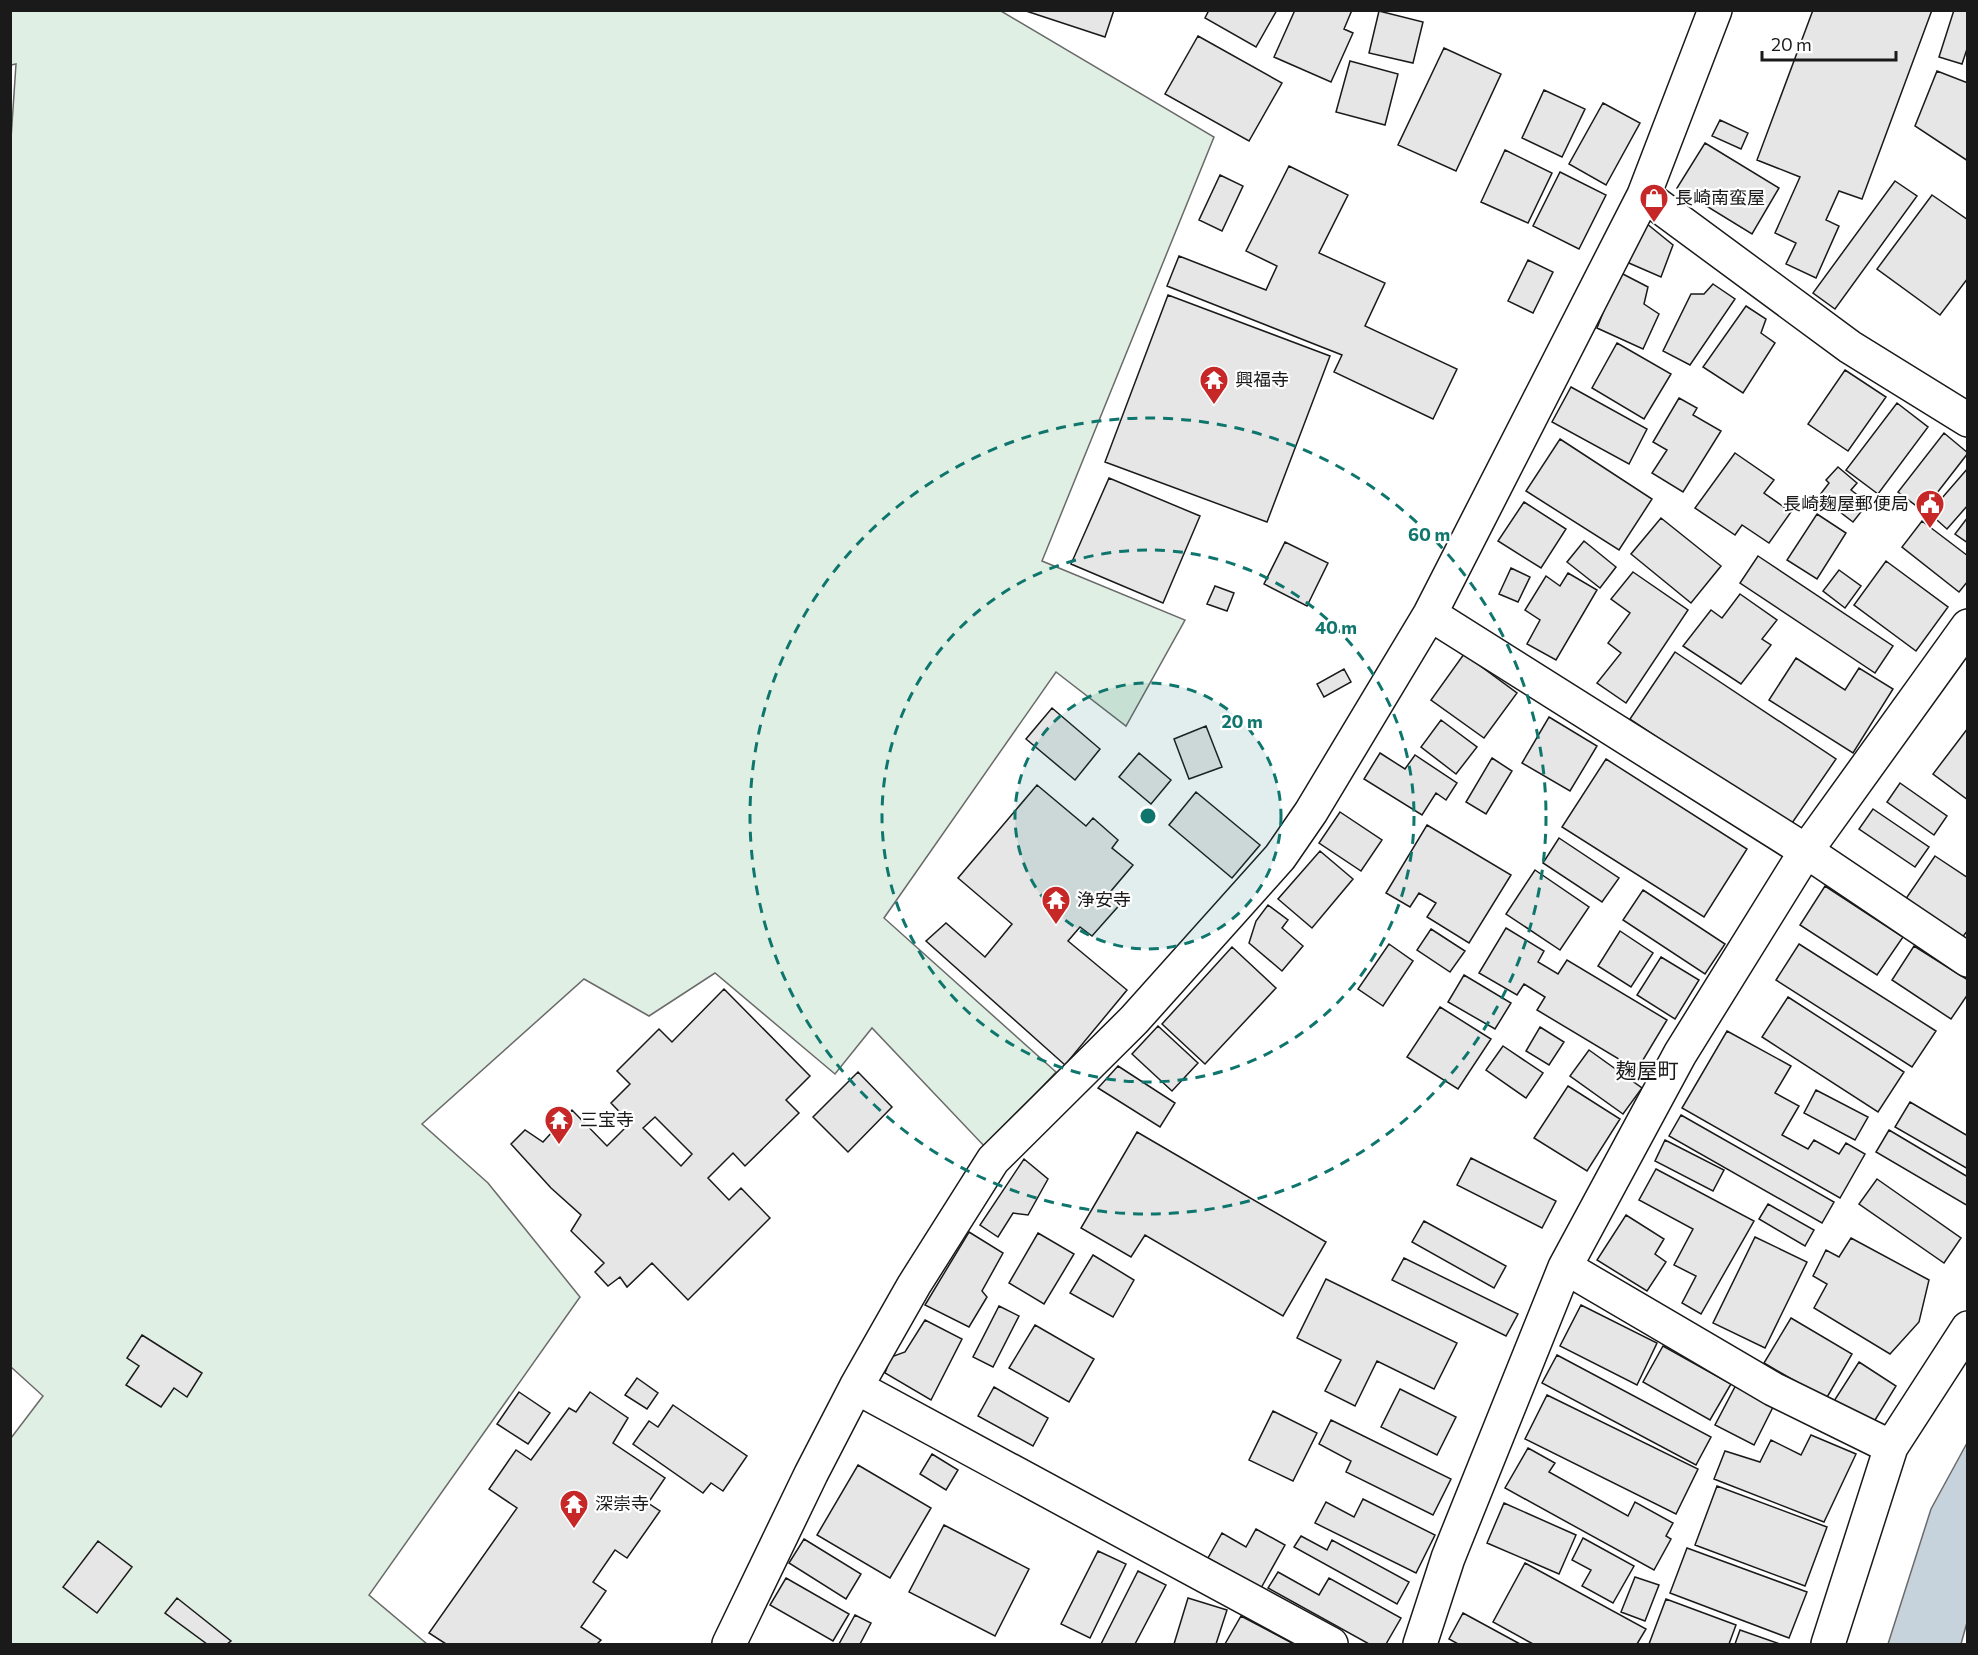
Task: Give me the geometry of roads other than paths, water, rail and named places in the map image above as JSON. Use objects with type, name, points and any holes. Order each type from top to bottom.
[{"type":"street","points":[[729,1644],[856,1387],[914,1285],[993,1160],[1134,1020],[1280,857],[1311,812],[1430,614],[1644,195],[1715,10]]},
{"type":"street","points":[[1644,195],[1850,347],[1968,420]]},
{"type":"street","points":[[1430,614],[1806,851],[1968,960]]},
{"type":"street","points":[[1420,1644],[1448,1558],[1565,1267],[1680,1054],[1806,851],[1968,626]]},
{"type":"street","points":[[1565,1267],[1773,1389],[1891,1447]]},
{"type":"street","points":[[1828,1644],[1891,1447],[1968,1328]]},
{"type":"street","points":[[856,1387],[1331,1644]]},
{"type":"place","name":"長崎南蛮屋","points":[[1654,224]]},
{"type":"place","name":"興福寺","points":[[1214,406]]},
{"type":"place","name":"長崎麹屋郵便局","points":[[1930,530]]},
{"type":"place","name":"浄安寺","points":[[1056,926]]},
{"type":"place","name":"三宝寺","points":[[559,1146]]},
{"type":"place","name":"深崇寺","points":[[574,1530]]},
{"type":"district","name":"麹屋町","points":[[1647,1071]]}]
